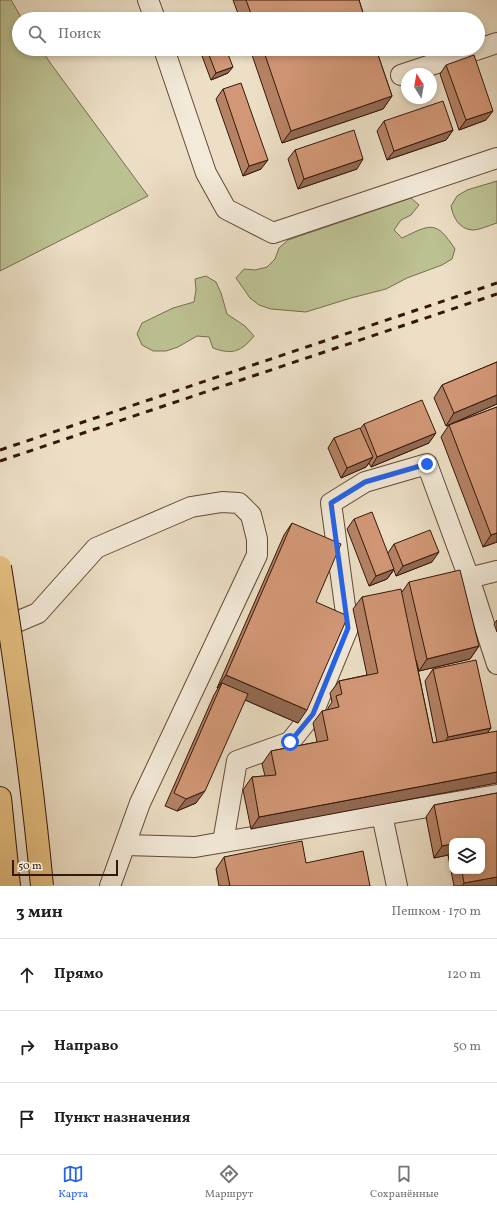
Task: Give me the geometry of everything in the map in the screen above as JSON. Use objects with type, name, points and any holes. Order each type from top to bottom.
[{"type":"main road","points":[[0,568],[19,683],[34,800],[42,886]]},
{"type":"main road","points":[[0,798],[9,886]]},
{"type":"street","points":[[148,0],[152,12]]},
{"type":"street","points":[[485,48],[497,44]]},
{"type":"street","points":[[166,56],[206,173],[226,209],[273,233],[497,158]]},
{"type":"street","points":[[423,68],[460,56]]},
{"type":"street","points":[[223,842],[237,761],[290,742],[313,714],[348,628],[331,503],[365,482],[427,464],[469,578],[497,664]]},
{"type":"street","points":[[0,629],[38,613],[96,548],[191,507],[222,502],[239,503],[251,515],[257,539],[257,555],[140,803],[110,886]]},
{"type":"street","points":[[469,578],[497,571]]},
{"type":"street","points":[[125,845],[195,847],[497,795]]},
{"type":"street","points":[[382,815],[397,886]]},
{"type":"green space","points":[[0,0],[11,0],[18,12],[12,12],[12,56],[46,56],[148,196],[0,271]]},
{"type":"green space","points":[[497,181],[497,223],[475,230],[467,229],[460,225],[453,214],[451,206],[457,196],[467,190]]},
{"type":"green space","points":[[411,198],[419,205],[411,215],[401,220],[394,230],[402,238],[427,228],[432,227],[438,229],[443,233],[455,249],[452,259],[442,265],[407,278],[386,289],[306,312],[271,309],[259,305],[250,298],[236,278],[244,269],[255,270],[267,267],[275,259],[279,248],[288,240]]},
{"type":"green space","points":[[206,276],[216,282],[227,314],[245,326],[254,336],[245,346],[236,351],[220,350],[213,348],[209,337],[197,336],[178,347],[166,351],[153,351],[142,345],[137,334],[142,323],[173,308],[194,302],[196,290],[195,279]]},
{"type":"building","points":[[246,0],[359,0],[363,12],[250,12]]},
{"type":"building","points":[[209,56],[229,56],[233,67],[216,73]]},
{"type":"building","points":[[265,56],[378,56],[392,96],[291,131]]},
{"type":"building","points":[[474,56],[493,111],[466,120],[446,65]]},
{"type":"building","points":[[241,83],[268,160],[249,166],[223,89]]},
{"type":"building","points":[[443,101],[453,130],[394,151],[384,121]]},
{"type":"building","points":[[354,130],[363,159],[304,179],[295,150]]},
{"type":"building","points":[[497,362],[497,395],[454,413],[442,385]]},
{"type":"building","points":[[422,400],[436,433],[377,457],[364,424]]},
{"type":"building","points":[[497,407],[497,533],[491,535],[449,425]]},
{"type":"building","points":[[360,428],[373,457],[347,468],[334,438]]},
{"type":"building","points":[[372,512],[394,569],[376,576],[354,519]]},
{"type":"building","points":[[292,523],[341,544],[316,602],[348,616],[307,710],[226,675]]},
{"type":"building","points":[[430,530],[439,552],[403,566],[394,544]]},
{"type":"building","points":[[460,570],[479,646],[427,659],[409,582]]},
{"type":"building","points":[[401,589],[433,743],[497,731],[497,772],[259,817],[252,777],[276,775],[271,751],[328,740],[322,711],[339,707],[336,696],[342,694],[339,681],[378,673],[362,597]]},
{"type":"building","points":[[476,660],[491,728],[448,737],[433,669]]},
{"type":"building","points":[[222,683],[248,694],[205,791],[186,799],[174,793]]},
{"type":"building","points":[[497,793],[497,877],[464,883],[462,874],[485,874],[485,838],[449,838],[449,845],[442,846],[434,805]]},
{"type":"building","points":[[302,841],[306,863],[363,851],[370,886],[230,886],[224,857]]},
{"type":"railway","points":[[0,450],[497,283]]},
{"type":"railway","points":[[0,461],[497,294]]},
{"type":"route","points":[[290,742],[313,714],[348,628],[331,503],[365,482],[427,464]]}]
